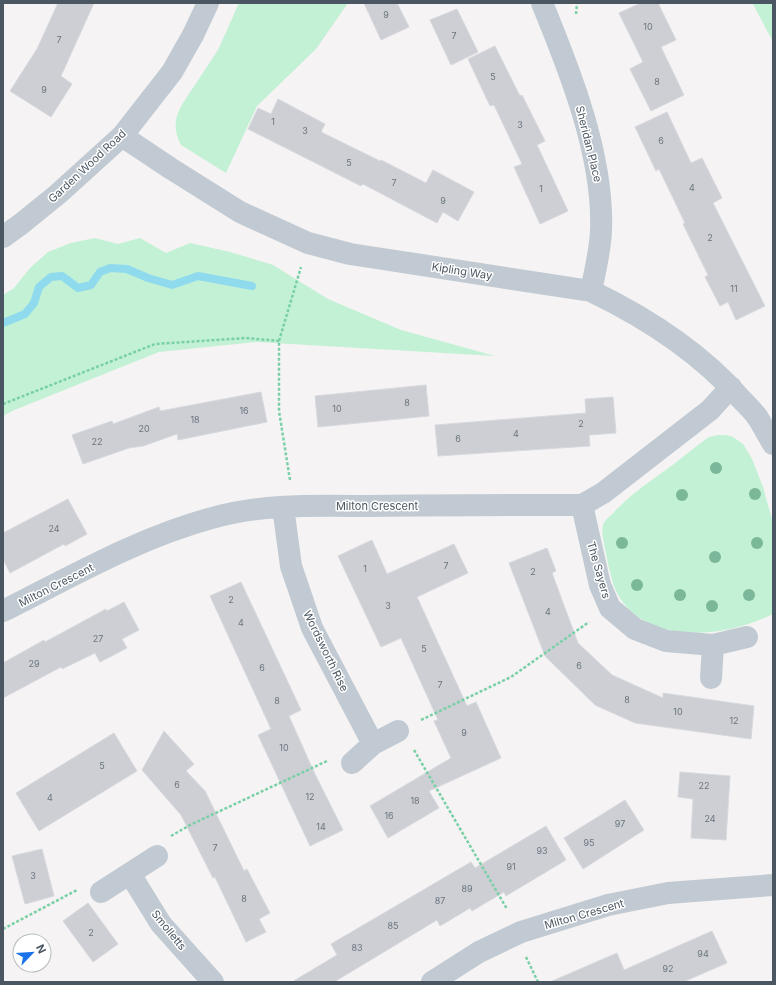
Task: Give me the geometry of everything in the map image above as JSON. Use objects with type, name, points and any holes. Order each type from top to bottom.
[{"type":"street","name":"Garden Wood Road","points":[[3,237],[58,194],[122,136],[172,72],[193,35],[208,3]]},
{"type":"street","name":"Sheridan Place","points":[[542,3],[568,67],[592,150],[598,177],[601,202],[601,230],[598,258],[591,291]]},
{"type":"street","name":"Kipling Way","points":[[122,136],[240,212],[308,243],[350,254],[591,291],[618,304],[672,337],[711,368],[731,387],[757,418],[773,444]]},
{"type":"street","name":"Milton Crescent","points":[[3,611],[120,552],[164,533],[213,517],[283,507],[582,505],[603,493],[710,410],[731,387]]},
{"type":"street","name":"The Sayers","points":[[582,505],[600,585],[610,608],[635,629],[666,640],[713,645],[747,637]]},
{"type":"street","name":"Wordsworth Rise","points":[[283,507],[291,566],[312,628],[373,744]]},
{"type":"street","points":[[711,678],[713,645]]},
{"type":"street","points":[[352,763],[373,744],[398,731]]},
{"type":"street","points":[[101,892],[157,856]]},
{"type":"street","name":"Smolletts","points":[[130,874],[161,924],[213,982]]},
{"type":"street","name":"Milton Crescent","points":[[432,982],[479,952],[521,932],[608,905],[661,895],[773,885]]},
{"type":"path","points":[[287,457],[279,411],[279,341],[308,243]]},
{"type":"path","points":[[3,404],[155,344],[246,338],[279,341]]},
{"type":"path","points":[[521,932],[408,738],[398,731],[511,677],[610,608]]},
{"type":"green space","points":[[239,3],[348,3],[316,49],[257,106],[226,173],[181,145],[176,129],[176,118],[183,103],[218,50]]},
{"type":"green space","points":[[752,3],[773,3],[773,42],[753,4]]},
{"type":"green space","points":[[95,238],[118,244],[140,238],[166,253],[190,243],[230,252],[273,265],[328,299],[401,330],[495,356],[257,342],[159,352],[12,411],[3,416],[3,295],[14,288],[30,268],[48,252],[71,243]]},
{"type":"green space","points":[[718,435],[733,437],[743,444],[752,459],[763,487],[773,523],[773,614],[755,622],[735,628],[713,632],[692,633],[670,630],[651,624],[634,614],[620,598],[614,586],[608,564],[602,529],[607,519],[627,499],[709,437]]},
{"type":"building","points":[[58,3],[94,3],[61,76],[72,84],[51,117],[10,91],[37,49]]},
{"type":"building","points":[[364,3],[397,3],[409,27],[381,40]]},
{"type":"building","points":[[641,3],[658,3],[676,40],[661,47],[684,95],[651,111],[630,69],[643,62],[619,13]]},
{"type":"building","points":[[457,9],[478,52],[451,65],[430,20]]},
{"type":"building","points":[[495,46],[545,141],[537,145],[568,211],[540,224],[514,167],[522,164],[494,105],[490,106],[468,59]]},
{"type":"building","points":[[278,99],[325,124],[321,132],[426,183],[433,170],[474,192],[458,221],[443,212],[437,223],[363,184],[361,186],[248,129],[258,108],[271,114]]},
{"type":"building","points":[[667,112],[691,163],[702,158],[722,198],[713,203],[765,306],[736,320],[728,302],[720,306],[705,277],[708,275],[683,224],[685,223],[659,169],[656,171],[635,127]]},
{"type":"building","points":[[426,385],[429,416],[318,427],[315,396]]},
{"type":"building","points":[[261,392],[267,422],[178,440],[177,434],[143,446],[129,448],[83,464],[72,435],[112,421],[113,424],[159,407],[160,411]]},
{"type":"building","points":[[613,397],[616,433],[589,435],[590,446],[438,456],[435,425],[586,413],[585,399]]},
{"type":"building","points":[[68,499],[87,534],[65,546],[64,544],[10,573],[3,559],[3,533]]},
{"type":"building","points":[[372,540],[387,574],[454,544],[468,573],[417,597],[467,706],[476,702],[501,758],[429,791],[439,808],[388,838],[370,806],[451,758],[434,721],[438,720],[401,638],[381,647],[338,556]]},
{"type":"building","points":[[547,548],[556,571],[552,573],[578,643],[612,675],[663,698],[663,693],[754,706],[751,739],[635,723],[595,705],[545,656],[509,563]]},
{"type":"building","points":[[241,582],[301,710],[289,716],[314,772],[343,830],[310,846],[258,735],[271,729],[210,596]]},
{"type":"building","points":[[124,602],[139,630],[122,639],[127,648],[100,662],[95,653],[62,669],[61,667],[3,698],[3,663],[44,640],[45,642],[106,609],[107,611]]},
{"type":"building","points":[[164,731],[194,764],[186,771],[205,791],[244,871],[247,869],[270,913],[259,919],[266,932],[246,942],[215,877],[213,878],[181,815],[142,770]]},
{"type":"building","points":[[114,733],[137,771],[39,831],[16,793]]},
{"type":"building","points":[[680,772],[730,776],[726,840],[691,838],[693,799],[678,797]]},
{"type":"building","points":[[625,800],[644,830],[583,869],[564,838]]},
{"type":"building","points":[[546,826],[566,860],[506,896],[504,892],[472,911],[470,908],[440,926],[437,920],[334,982],[292,982],[337,955],[331,944],[471,862],[475,868]]},
{"type":"building","points":[[42,849],[54,896],[25,904],[12,856]]},
{"type":"building","points":[[88,903],[118,944],[93,962],[63,921]]},
{"type":"building","points":[[712,931],[727,963],[683,982],[550,982],[617,953],[624,970]]},
{"type":"waterway","points":[[3,323],[25,314],[34,303],[39,287],[51,277],[62,276],[78,288],[91,285],[100,272],[110,268],[127,269],[148,278],[172,285],[198,276],[252,286]]}]
